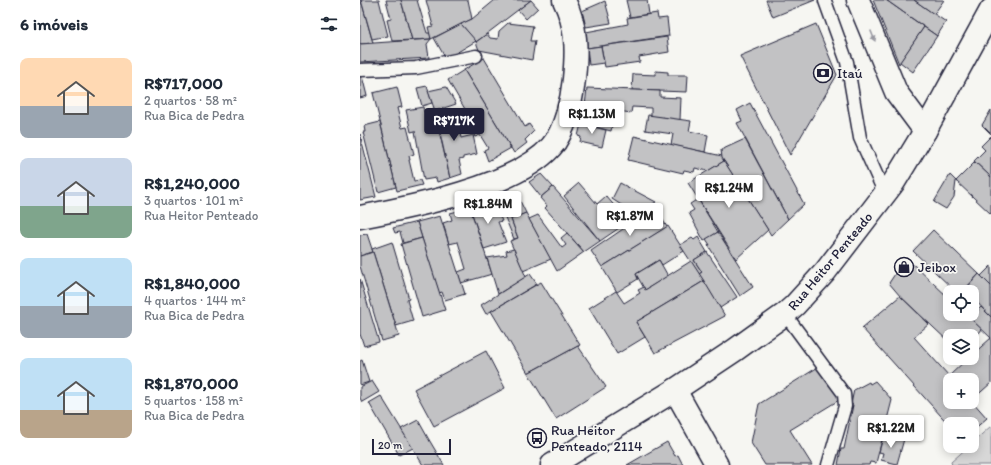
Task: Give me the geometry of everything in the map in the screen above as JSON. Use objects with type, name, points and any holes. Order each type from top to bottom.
[{"type":"main road","points":[[360,217],[410,207],[501,180],[529,165],[551,147],[565,121],[573,96],[575,70],[574,24],[564,0]]},
{"type":"main road","points":[[858,0],[896,92],[925,131]]},
{"type":"main road","name":"Rua Heitor Penteado","points":[[552,465],[675,390],[785,314],[825,272],[885,194],[925,131],[991,10]]},
{"type":"main road","points":[[675,390],[717,465]]},
{"type":"lane","points":[[826,1],[847,62],[860,138],[885,194]]},
{"type":"lane","points":[[360,70],[416,68],[476,56]]},
{"type":"lane","points":[[785,314],[844,394],[845,406],[828,465]]},
{"type":"shaded area","points":[[991,426],[991,465],[952,465],[951,462],[961,453],[979,453],[979,437]]},
{"type":"building","points":[[361,0],[373,43],[360,44]]},
{"type":"building","points":[[361,0],[379,0],[388,36],[372,39]]},
{"type":"building","points":[[386,0],[401,0],[412,40],[392,41],[387,20],[391,19]]},
{"type":"building","points":[[401,0],[417,0],[427,33],[430,33],[431,39],[412,40]]},
{"type":"building","points":[[426,0],[468,0],[472,19],[431,39],[428,27],[433,26]]},
{"type":"building","points":[[495,0],[531,0],[476,42],[461,24],[472,19]]},
{"type":"building","points":[[531,0],[538,8],[526,19],[518,10]]},
{"type":"building","points":[[626,0],[647,0],[649,14],[630,17]]},
{"type":"building","points":[[766,0],[815,0],[773,17]]},
{"type":"building","points":[[873,0],[886,0],[924,27],[899,64]]},
{"type":"building","points":[[886,0],[914,0],[946,22],[937,36]]},
{"type":"building","points":[[914,0],[944,0],[934,14]]},
{"type":"building","points":[[605,1],[611,23],[586,27],[582,11]]},
{"type":"building","points":[[657,13],[658,19],[667,18],[669,36],[587,48],[586,32],[628,24],[627,18]]},
{"type":"building","points":[[508,23],[533,26],[530,41],[535,41],[532,60],[479,50],[476,42],[487,34],[490,38],[498,39],[499,31]]},
{"type":"building","points":[[461,24],[476,41],[446,59],[434,38]]},
{"type":"building","points":[[816,24],[837,75],[790,155],[740,56]]},
{"type":"building","points":[[924,27],[937,36],[913,72],[900,62]]},
{"type":"building","points":[[667,37],[669,52],[639,57],[640,62],[605,67],[601,46]]},
{"type":"building","points":[[431,39],[427,44],[429,58],[360,62],[360,44]]},
{"type":"building","points":[[601,46],[604,63],[589,65],[587,48]]},
{"type":"building","points":[[484,58],[525,127],[529,124],[534,131],[525,140],[527,143],[514,153],[464,70]]},
{"type":"building","points":[[464,70],[511,148],[488,161],[484,150],[488,148],[480,135],[475,137],[472,130],[476,128],[448,80]]},
{"type":"building","points":[[656,71],[668,72],[668,75],[688,75],[687,92],[632,90],[633,74],[656,75]]},
{"type":"building","points":[[362,76],[367,96],[360,98],[360,77]]},
{"type":"building","points":[[427,86],[432,103],[422,106],[417,88]]},
{"type":"building","points":[[397,87],[402,107],[397,108],[402,128],[407,127],[414,154],[409,156],[409,160],[414,181],[420,180],[422,185],[397,191],[373,93]]},
{"type":"building","points":[[446,87],[456,104],[435,111],[428,91]]},
{"type":"building","points":[[587,88],[660,91],[660,97],[681,98],[680,120],[651,116],[651,108],[632,107],[631,113],[585,106]]},
{"type":"building","points":[[750,103],[804,204],[788,219],[737,123],[742,121],[737,110]]},
{"type":"building","points":[[423,107],[424,112],[434,109],[450,178],[437,182],[436,178],[424,180],[415,131],[411,132],[406,110]]},
{"type":"building","points":[[455,110],[461,138],[473,135],[477,154],[463,157],[463,159],[459,160],[462,174],[450,178],[436,115]]},
{"type":"building","points":[[991,110],[991,134],[982,125]]},
{"type":"building","points":[[595,111],[614,115],[611,131],[592,126]]},
{"type":"building","points":[[648,115],[691,121],[689,131],[708,135],[705,152],[671,145],[673,134],[645,130]]},
{"type":"building","points":[[380,122],[396,187],[378,192],[363,132],[365,132],[364,126]]},
{"type":"building","points":[[581,124],[606,130],[602,147],[580,142],[581,137],[578,136]]},
{"type":"building","points":[[360,134],[376,197],[360,200]]},
{"type":"building","points":[[634,136],[722,156],[724,161],[708,171],[695,168],[694,172],[684,170],[683,173],[628,160]]},
{"type":"building","points":[[991,136],[991,177],[974,161],[985,150],[981,146]]},
{"type":"building","points":[[745,139],[788,219],[771,235],[722,158],[721,150]]},
{"type":"building","points":[[724,161],[768,230],[736,259],[688,183]]},
{"type":"building","points":[[975,162],[991,177],[991,214],[956,181]]},
{"type":"building","points":[[541,174],[553,187],[541,197],[529,182]]},
{"type":"building","points":[[950,175],[956,181],[954,197],[946,209],[934,202]]},
{"type":"building","points":[[579,183],[597,204],[606,196],[618,210],[615,213],[625,224],[600,241],[564,196]]},
{"type":"building","points":[[620,183],[656,202],[632,219],[626,215],[629,210],[612,199]]},
{"type":"building","points":[[553,187],[600,241],[584,252],[545,208],[547,206],[540,198]]},
{"type":"building","points":[[517,195],[526,213],[511,219],[518,238],[514,239],[499,203]]},
{"type":"building","points":[[698,199],[718,232],[704,241],[689,213],[694,210],[690,204]]},
{"type":"building","points":[[493,201],[502,221],[498,222],[506,242],[484,249],[470,208]]},
{"type":"building","points":[[655,207],[667,227],[602,267],[591,251]]},
{"type":"building","points":[[470,208],[492,274],[461,283],[458,272],[466,269],[458,242],[449,244],[443,223],[452,220],[450,213]]},
{"type":"building","points":[[526,213],[551,259],[523,271],[510,241],[518,238],[511,219]]},
{"type":"building","points":[[538,215],[562,248],[566,245],[561,238],[567,233],[584,252],[557,271],[529,219]]},
{"type":"building","points":[[440,216],[465,294],[445,300],[442,292],[439,293],[417,222]]},
{"type":"building","points":[[417,222],[422,238],[403,243],[400,232],[395,233],[393,228]]},
{"type":"building","points":[[668,226],[684,251],[662,265],[659,260],[636,274],[638,279],[617,292],[602,267]]},
{"type":"building","points":[[933,230],[979,274],[969,285],[949,285],[913,251]]},
{"type":"building","points":[[718,232],[753,287],[740,296],[708,245],[710,245],[706,239]]},
{"type":"building","points":[[367,234],[373,252],[360,256],[360,235]]},
{"type":"building","points":[[698,237],[707,252],[694,260],[702,272],[699,274],[680,245],[692,238],[694,240]]},
{"type":"building","points":[[422,238],[445,310],[422,317],[401,244]]},
{"type":"building","points":[[392,242],[409,299],[407,300],[413,321],[396,326],[372,249]]},
{"type":"building","points":[[514,249],[526,277],[498,294],[487,258],[507,255],[506,251]]},
{"type":"building","points":[[373,252],[399,336],[382,341],[360,266],[360,256]]},
{"type":"building","points":[[707,252],[737,297],[720,308],[699,274],[702,272],[694,260]]},
{"type":"building","points":[[905,259],[915,266],[943,292],[943,321],[973,321],[982,329],[979,333],[979,329],[943,329],[943,336],[900,296],[889,283]]},
{"type":"building","points":[[659,260],[668,276],[645,290],[636,274]]},
{"type":"building","points":[[691,261],[704,281],[636,322],[645,337],[617,354],[589,308],[616,291],[624,303],[640,293],[638,290],[644,287],[645,290]]},
{"type":"building","points":[[991,266],[991,286],[981,276]]},
{"type":"building","points":[[530,274],[537,284],[486,314],[481,305]]},
{"type":"building","points":[[979,274],[991,286],[991,317],[979,304],[979,285],[969,285]]},
{"type":"building","points":[[360,279],[379,342],[364,346],[360,334]]},
{"type":"building","points":[[704,281],[725,316],[655,353],[636,322]]},
{"type":"building","points":[[541,282],[580,345],[528,373],[491,311]]},
{"type":"building","points":[[900,296],[929,324],[914,337],[946,373],[943,373],[943,409],[979,409],[987,418],[979,425],[979,417],[943,417],[943,418],[862,328]]},
{"type":"building","points":[[981,307],[991,317],[991,338],[973,321],[979,321],[979,309]]},
{"type":"building","points":[[991,338],[991,383],[979,394],[979,373],[952,373],[961,365],[979,365],[979,349]]},
{"type":"building","points":[[578,346],[606,387],[556,419],[528,373]]},
{"type":"building","points":[[486,351],[505,388],[434,426],[414,389]]},
{"type":"building","points":[[362,360],[369,382],[360,385],[360,361]]},
{"type":"building","points":[[823,364],[844,397],[790,430],[812,465],[765,465],[751,443],[759,404]]},
{"type":"building","points":[[372,381],[379,392],[362,402],[360,398],[360,387]]},
{"type":"building","points":[[875,381],[892,400],[876,463],[870,462],[869,465],[838,465],[841,449],[844,449],[853,405],[851,404],[854,390],[869,382],[870,384]]},
{"type":"building","points":[[381,396],[413,448],[399,455],[369,403]]},
{"type":"building","points":[[418,420],[444,465],[423,465],[401,429]]},
{"type":"building","points":[[884,434],[904,439],[897,464],[881,460],[883,453],[879,452]]},
{"type":"building","points":[[667,442],[675,456],[678,455],[683,465],[627,465]]},
{"type":"place","name":"Itaú","points":[[823,73]]},
{"type":"place","name":"Jeibox","points":[[904,267]]},
{"type":"place","name":"Rua Heitor Penteado, 2114","points":[[537,438]]}]
